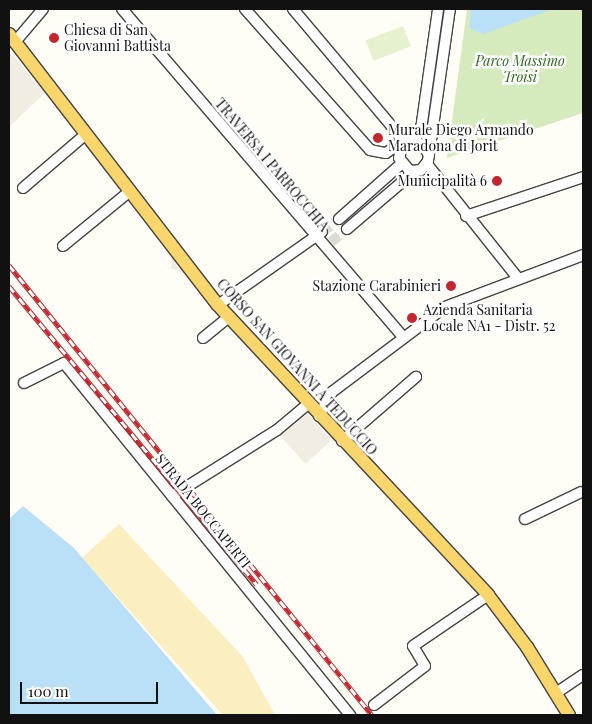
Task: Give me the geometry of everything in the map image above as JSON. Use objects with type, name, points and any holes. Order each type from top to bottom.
[{"type":"main road","name":"CORSO SAN GIOVANNI A TEDUCCIO","points":[[12,38],[228,317],[488,595],[556,693],[569,715]]},
{"type":"street","points":[[12,38],[43,9]]},
{"type":"street","name":"TRAVERSA I PARROCCHIA","points":[[122,9],[323,239],[403,337]]},
{"type":"street","points":[[245,9],[370,150],[386,153],[408,140],[420,129],[438,9]]},
{"type":"street","points":[[293,9],[408,140],[423,145],[424,166],[517,278]]},
{"type":"street","points":[[347,229],[424,166],[450,9]]},
{"type":"street","points":[[23,188],[86,134]]},
{"type":"street","points":[[401,164],[399,153],[408,140]]},
{"type":"street","points":[[339,219],[401,164],[424,166]]},
{"type":"street","points":[[466,216],[583,177]]},
{"type":"street","points":[[63,246],[130,191]]},
{"type":"street","points":[[218,305],[299,251],[323,239]]},
{"type":"street","points":[[319,416],[332,392],[445,307],[517,278],[583,256]]},
{"type":"street","points":[[203,338],[228,317]]},
{"type":"street","name":"STRADA BOCCAPERTI","points":[[24,383],[64,363],[350,715]]},
{"type":"street","points":[[342,441],[416,376]]},
{"type":"street","points":[[172,496],[261,441],[308,404]]},
{"type":"street","points":[[525,519],[583,493]]},
{"type":"street","points":[[374,705],[425,666],[413,646],[488,595]]},
{"type":"street","points":[[556,693],[583,674]]},
{"type":"green space","name":"Parco Massimo Troisi","points":[[467,9],[583,9],[583,113],[447,158]]},
{"type":"green space","points":[[403,26],[411,47],[374,61],[366,40]]},
{"type":"sand","points":[[119,524],[243,657],[275,715],[223,715],[82,558]]},
{"type":"shaded area","points":[[9,51],[45,93],[9,127]]},
{"type":"shaded area","points":[[172,253],[187,274],[171,268]]},
{"type":"shaded area","points":[[306,412],[331,440],[305,464],[280,435]]},
{"type":"water","points":[[471,9],[553,9],[483,34],[469,28]]},
{"type":"water","points":[[23,506],[74,548],[217,715],[9,715],[9,519]]},
{"type":"tunnel","points":[[322,232],[339,219]]},
{"type":"tunnel","points":[[331,242],[347,229]]},
{"type":"railway","points":[[9,265],[372,715]]},
{"type":"railway","points":[[9,286],[257,585]]},
{"type":"place","name":"Chiesa di San Giovanni Battista","points":[[54,38]]},
{"type":"place","name":"Murale Diego Armando Maradona di Jorit","points":[[378,138]]},
{"type":"place","name":"Municipalità 6","points":[[497,181]]},
{"type":"place","name":"Stazione Carabinieri","points":[[451,286]]},
{"type":"place","name":"Azienda Sanitaria Locale NA1 - Distr. 52","points":[[412,318]]}]
